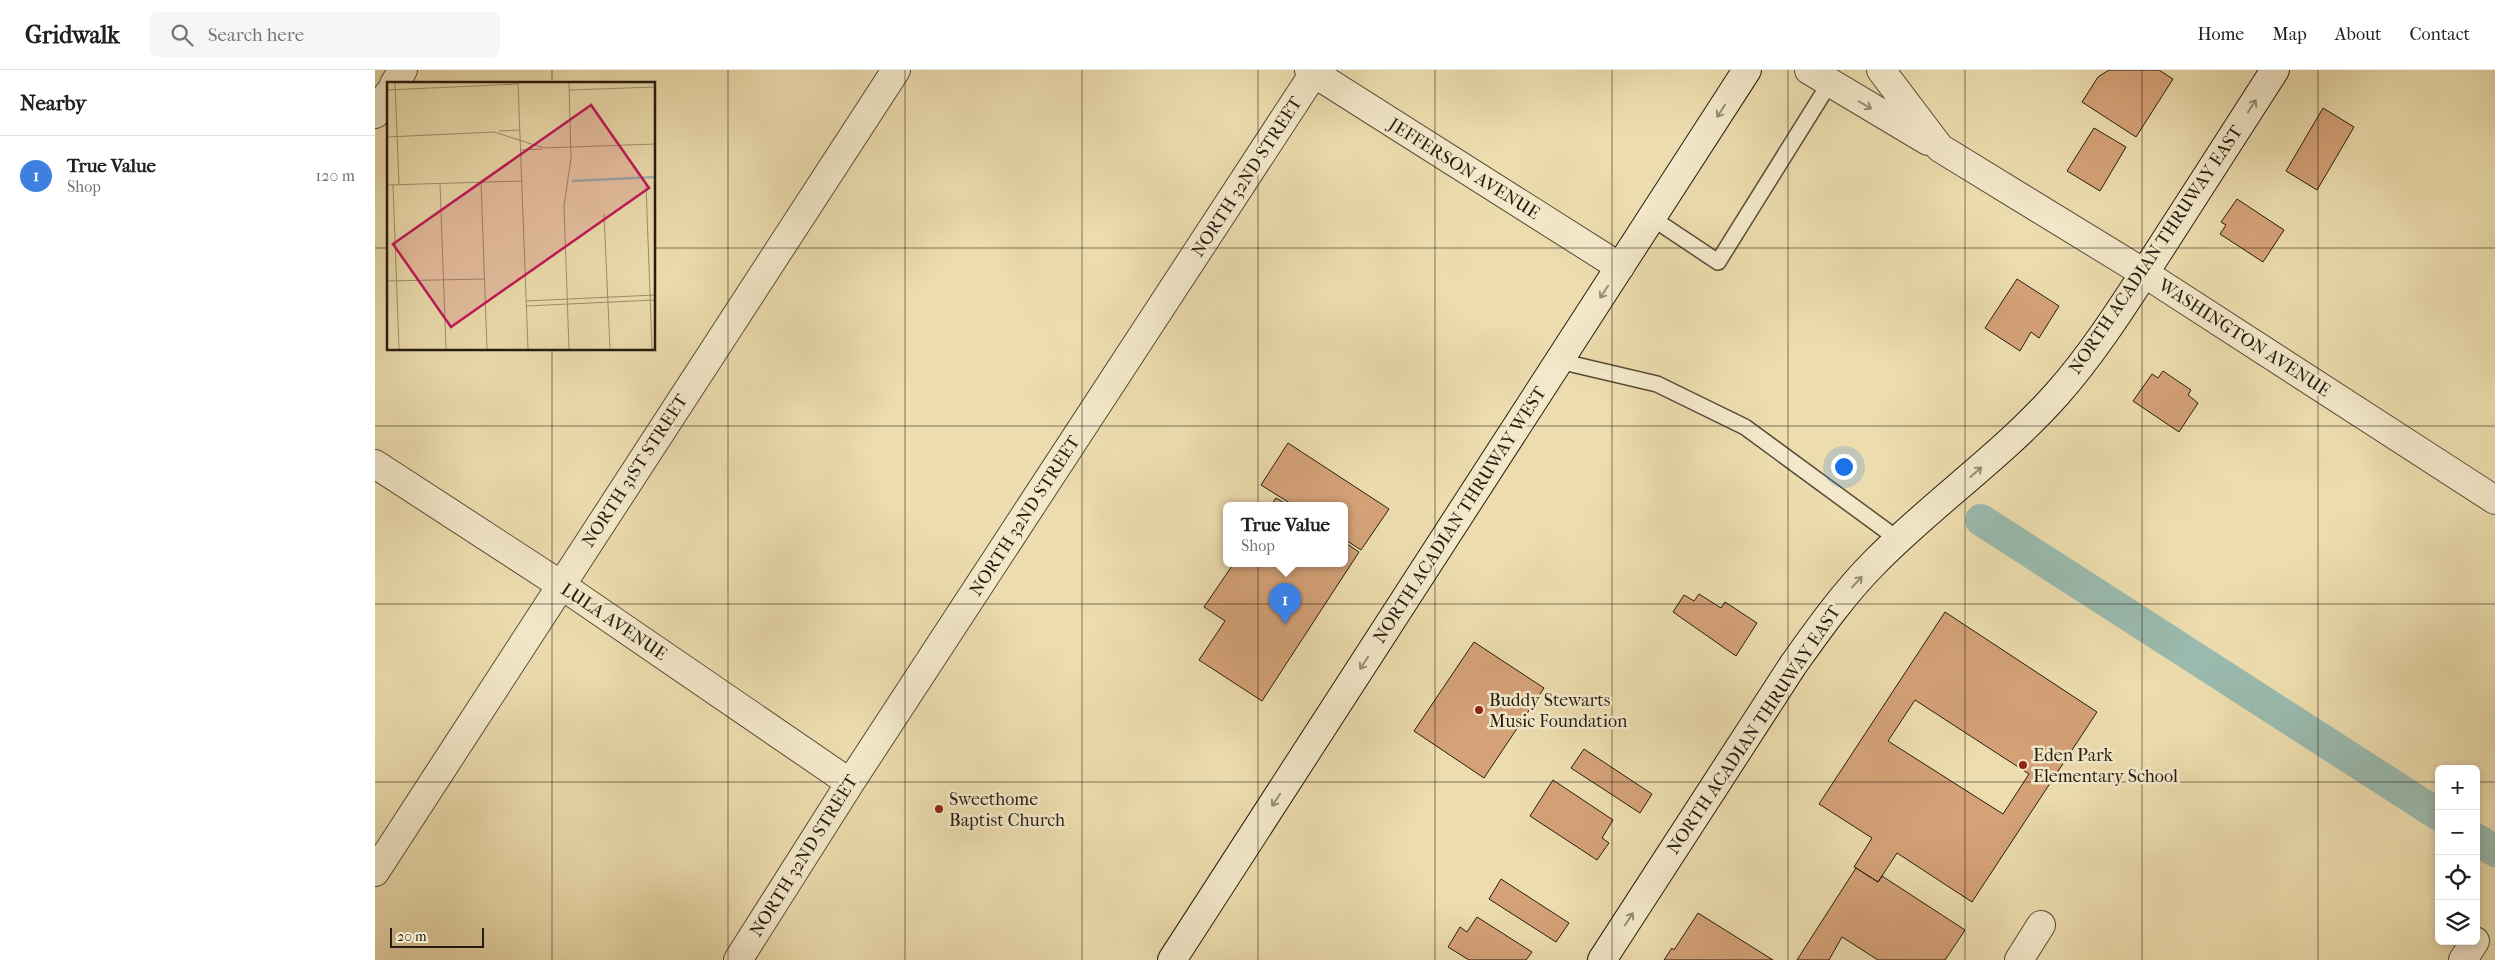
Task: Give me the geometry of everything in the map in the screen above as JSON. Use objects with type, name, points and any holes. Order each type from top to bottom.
[{"type":"street","points":[[396,82],[403,70]]},
{"type":"street","name":"NORTH 31ST STREET","points":[[375,872],[896,70]]},
{"type":"street","name":"NORTH ACADIAN THRUWAY WEST","points":[[1172,960],[1747,70]]},
{"type":"street","name":"WASHINGTON AVENUE","points":[[1881,70],[1940,148]]},
{"type":"street","name":"NORTH ACADIAN THRUWAY EAST","points":[[1602,960],[1807,646],[1850,588],[1899,540],[2017,436],[2057,394],[2088,355],[2144,274],[2275,70]]},
{"type":"street","name":"JEFFERSON AVENUE","points":[[1312,72],[1620,267]]},
{"type":"street","name":"NORTH 32ND STREET","points":[[738,960],[850,783],[1312,72]]},
{"type":"street","name":"WASHINGTON AVENUE","points":[[1819,77],[1940,148],[2144,274],[2495,500]]},
{"type":"street","points":[[375,114],[387,96]]},
{"type":"street","name":"LULA AVENUE","points":[[375,464],[561,585],[850,783]]},
{"type":"street","points":[[2019,960],[2041,924]]},
{"type":"street","points":[[2463,960],[2473,945]]},
{"type":"lane","points":[[1652,218],[1718,262],[1819,77]]},
{"type":"lane","points":[[1559,361],[1657,384],[1745,427],[1899,540]]},
{"type":"building","points":[[2109,70],[2159,70],[2173,79],[2136,137],[2082,102],[2098,77]]},
{"type":"building","points":[[2323,108],[2354,127],[2317,190],[2286,171]]},
{"type":"building","points":[[2094,128],[2126,147],[2100,191],[2067,171]]},
{"type":"building","points":[[2237,199],[2284,230],[2263,262],[2220,234],[2226,225],[2221,222]]},
{"type":"building","points":[[2017,279],[2059,306],[2039,338],[2031,332],[2020,351],[1985,328]]},
{"type":"building","points":[[2163,371],[2191,390],[2188,395],[2198,403],[2179,432],[2133,401],[2152,374],[2158,378]]},
{"type":"building","points":[[1288,443],[1389,509],[1361,550],[1348,542],[1348,502],[1288,502],[1261,485]]},
{"type":"building","points":[[1276,498],[1283,502],[1273,502]]},
{"type":"building","points":[[1348,545],[1359,552],[1262,701],[1199,660],[1225,621],[1204,607],[1231,567],[1348,567]]},
{"type":"building","points":[[1699,594],[1721,608],[1725,602],[1757,623],[1736,656],[1673,612],[1684,595],[1694,601]]},
{"type":"building","points":[[1945,612],[2097,712],[1972,902],[1897,853],[1878,882],[1854,867],[1872,838],[1819,804]],"holes":[[[1915,700],[2029,774],[2003,814],[1888,741]]]},
{"type":"building","name":"Buddy Stewarts Music Foundation","points":[[1474,642],[1544,688],[1484,778],[1414,731]]},
{"type":"building","points":[[1584,749],[1652,794],[1640,813],[1571,768]]},
{"type":"building","points":[[1553,780],[1613,820],[1602,838],[1609,843],[1597,860],[1530,816]]},
{"type":"building","points":[[1856,868],[1878,882],[1882,876],[1965,930],[1945,960],[1878,960],[1842,937],[1829,960],[1797,960]]},
{"type":"building","points":[[1501,879],[1569,923],[1556,942],[1489,899]]},
{"type":"building","points":[[1698,913],[1773,960],[1664,960],[1672,948],[1674,950]]},
{"type":"building","points":[[1477,917],[1532,952],[1526,960],[1469,960],[1448,947],[1460,927],[1467,932]]},
{"type":"waterway","points":[[1981,520],[2435,812]]},
{"type":"waterway","points":[[2480,842],[2495,851]]},
{"type":"place","name":"True Value","points":[[1285,624]]},
{"type":"place","name":"Buddy Stewarts Music Foundation","points":[[1479,710]]},
{"type":"place","name":"Eden Park Elementary School","points":[[2023,765]]},
{"type":"place","name":"Sweethome Baptist Church","points":[[939,809]]}]
